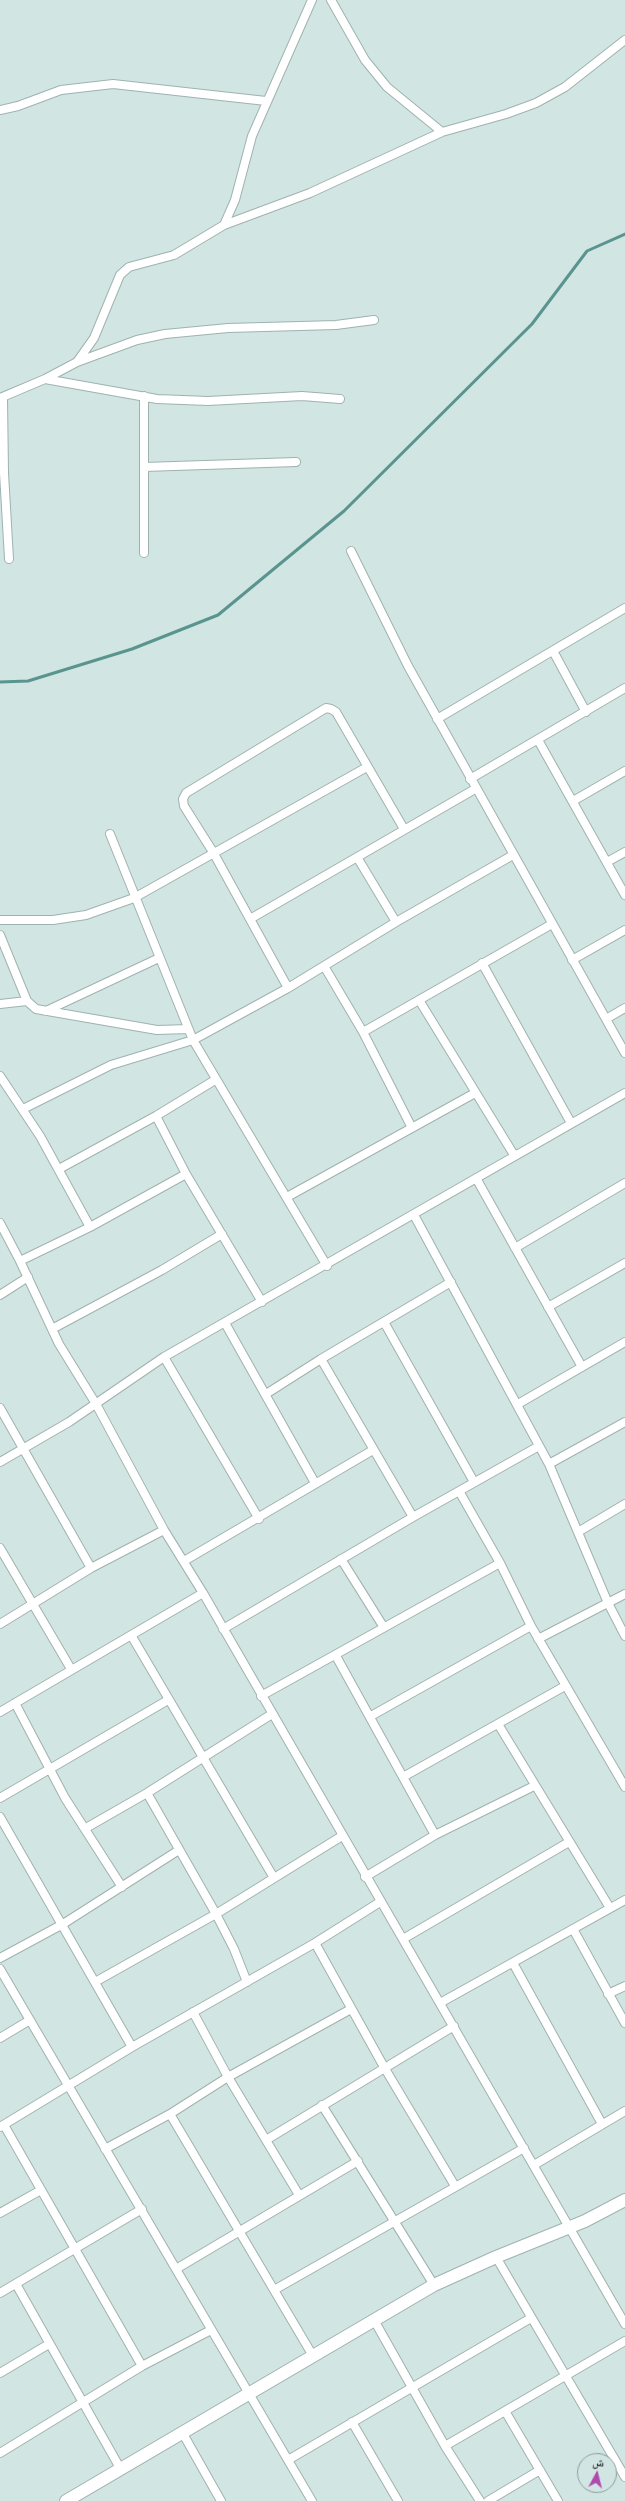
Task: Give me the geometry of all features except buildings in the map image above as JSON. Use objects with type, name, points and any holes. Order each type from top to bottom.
[{"type":"street","points":[[224,225],[236,200],[252,136],[266,101],[301,28],[312,0]]},
{"type":"street","points":[[331,0],[365,60],[387,87],[442,132]]},
{"type":"street","points":[[77,362],[94,338],[116,284],[124,270],[174,255],[224,225],[310,193],[442,132],[506,114],[536,103],[565,87],[625,40]]},
{"type":"street","points":[[0,110],[18,106],[61,90],[113,84],[266,101]]},
{"type":"street","points":[[9,559],[1,398],[45,379],[77,362],[137,340],[165,334],[228,328],[336,325],[374,320]]},
{"type":"street","points":[[45,379],[144,396],[208,401],[302,396],[340,399]]},
{"type":"street","points":[[144,396],[144,553]]},
{"type":"street","points":[[144,467],[296,462]]},
{"type":"street","points":[[351,551],[437,719],[475,789],[625,1053]]},
{"type":"street","points":[[437,719],[625,608]]},
{"type":"street","points":[[553,651],[586,712]]},
{"type":"street","points":[[470,779],[625,688]]},
{"type":"street","points":[[288,988],[213,852],[184,806],[183,799],[186,793],[326,708],[331,708],[336,712],[404,829]]},
{"type":"street","points":[[538,740],[625,895]]},
{"type":"street","points":[[0,920],[53,920],[86,915],[134,898],[367,766]]},
{"type":"street","points":[[573,801],[625,771]]},
{"type":"street","points":[[250,919],[475,789]]},
{"type":"street","points":[[110,834],[134,898],[193,1040],[215,1080],[287,1197],[326,1266]]},
{"type":"street","points":[[607,862],[625,852]]},
{"type":"street","points":[[23,1109],[111,1065],[193,1040],[288,988],[396,922],[513,855]]},
{"type":"street","points":[[357,857],[396,922]]},
{"type":"street","points":[[363,1032],[482,962],[552,924]]},
{"type":"street","points":[[572,960],[625,930]]},
{"type":"street","points":[[0,935],[27,1001],[31,1006],[45,1012],[70,1014],[96,1021],[157,1030],[188,1029]]},
{"type":"street","points":[[45,1012],[159,958]]},
{"type":"street","points":[[482,962],[571,1123]]},
{"type":"street","points":[[324,966],[363,1032],[412,1128]]},
{"type":"street","points":[[419,1000],[514,1155]]},
{"type":"street","points":[[0,1004],[27,1001]]},
{"type":"street","points":[[606,1019],[625,1008]]},
{"type":"street","points":[[0,1076],[23,1109],[59,1169],[90,1227]]},
{"type":"street","points":[[59,1169],[156,1116],[215,1080]]},
{"type":"street","points":[[287,1197],[475,1093]]},
{"type":"street","points":[[0,1462],[96,1404],[164,1357],[326,1266],[514,1155],[625,1093]]},
{"type":"street","points":[[156,1116],[186,1174],[262,1302]]},
{"type":"street","points":[[20,1261],[90,1227],[186,1174]]},
{"type":"street","points":[[476,1178],[582,1368]]},
{"type":"street","points":[[515,1248],[625,1183]]},
{"type":"street","points":[[414,1215],[518,1404],[549,1464],[608,1603],[625,1636]]},
{"type":"street","points":[[0,1223],[28,1277],[58,1344],[96,1404],[164,1530],[203,1593],[365,1877],[454,2026],[625,2324]]},
{"type":"street","points":[[52,1329],[155,1274],[222,1234]]},
{"type":"street","points":[[548,1307],[625,1263]]},
{"type":"street","points":[[0,1295],[28,1277]]},
{"type":"street","points":[[266,1394],[321,1359],[451,1282]]},
{"type":"street","points":[[384,1322],[474,1482]]},
{"type":"street","points":[[225,1323],[315,1483]]},
{"type":"street","points":[[518,1404],[625,1342]]},
{"type":"street","points":[[164,1357],[259,1518]]},
{"type":"street","points":[[321,1359],[413,1517]]},
{"type":"street","points":[[0,1408],[91,1568]]},
{"type":"street","points":[[549,1464],[625,1422]]},
{"type":"street","points":[[223,1629],[413,1517],[539,1446]]},
{"type":"street","points":[[184,1561],[373,1450]]},
{"type":"street","points":[[459,1491],[500,1563],[530,1626],[625,1787]]},
{"type":"street","points":[[578,1532],[625,1504]]},
{"type":"street","points":[[0,1624],[91,1568],[164,1530]]},
{"type":"street","points":[[0,1548],[71,1669]]},
{"type":"street","points":[[341,1560],[383,1626]]},
{"type":"street","points":[[261,1696],[336,1656],[383,1626],[500,1563]]},
{"type":"street","points":[[0,1712],[203,1593]]},
{"type":"street","points":[[538,1640],[625,1594]]},
{"type":"street","points":[[371,1716],[530,1626]]},
{"type":"street","points":[[131,1635],[274,1878]]},
{"type":"street","points":[[336,1656],[371,1716],[435,1835]]},
{"type":"street","points":[[403,1777],[565,1686]]},
{"type":"street","points":[[0,1798],[168,1700]]},
{"type":"street","points":[[15,1702],[65,1798],[86,1828],[122,1887]]},
{"type":"street","points":[[86,1828],[147,1793],[272,1714]]},
{"type":"street","points":[[498,1724],[534,1786],[610,1908]]},
{"type":"street","points":[[365,1877],[435,1835],[534,1786]]},
{"type":"street","points":[[147,1793],[216,1914],[234,1949],[247,1982]]},
{"type":"street","points":[[0,1816],[132,2047]]},
{"type":"street","points":[[95,1982],[216,1914],[342,1836]]},
{"type":"street","points":[[403,1940],[569,1842]]},
{"type":"street","points":[[0,1958],[63,1924],[179,1850]]},
{"type":"street","points":[[440,2003],[625,1900]]},
{"type":"street","points":[[142,2366],[76,2249],[2,2126],[132,2047],[315,1943],[380,1902]]},
{"type":"street","points":[[573,1929],[625,2023]]},
{"type":"street","points":[[315,1943],[351,2010],[455,2186]]},
{"type":"street","points":[[513,1963],[602,2124]]},
{"type":"street","points":[[0,1969],[312,2501]]},
{"type":"street","points":[[608,1994],[625,1986]]},
{"type":"street","points":[[105,2149],[170,2114],[228,2077],[351,2010]]},
{"type":"street","points":[[193,2012],[228,2077],[299,2195]]},
{"type":"street","points":[[0,2038],[30,2020]]},
{"type":"street","points":[[266,2140],[384,2067],[454,2026]]},
{"type":"street","points":[[322,2105],[434,2285]]},
{"type":"street","points":[[534,2165],[625,2111]]},
{"type":"street","points":[[170,2114],[313,2356]]},
{"type":"street","points":[[274,2290],[524,2148]]},
{"type":"street","points":[[176,2270],[358,2161]]},
{"type":"street","points":[[0,2213],[41,2190]]},
{"type":"street","points":[[66,2501],[434,2285],[496,2256],[569,2227],[625,2200]]},
{"type":"street","points":[[0,2293],[142,2209]]},
{"type":"street","points":[[496,2256],[625,2477]]},
{"type":"street","points":[[16,2284],[120,2468]]},
{"type":"street","points":[[288,2460],[411,2387],[532,2318]]},
{"type":"street","points":[[374,2320],[445,2446],[480,2501]]},
{"type":"street","points":[[0,2453],[142,2366],[212,2330]]},
{"type":"street","points":[[445,2446],[567,2377],[625,2341]]},
{"type":"street","points":[[0,2373],[49,2344]]},
{"type":"street","points":[[505,2411],[558,2501]]},
{"type":"street","points":[[352,2422],[398,2501]]},
{"type":"street","points":[[182,2432],[220,2500]]},
{"type":"street","points":[[488,2501],[540,2470]]},
{"type":"waterway","points":[[0,682],[28,681],[132,649],[218,615],[344,511],[532,324],[587,251],[625,234]]}]
